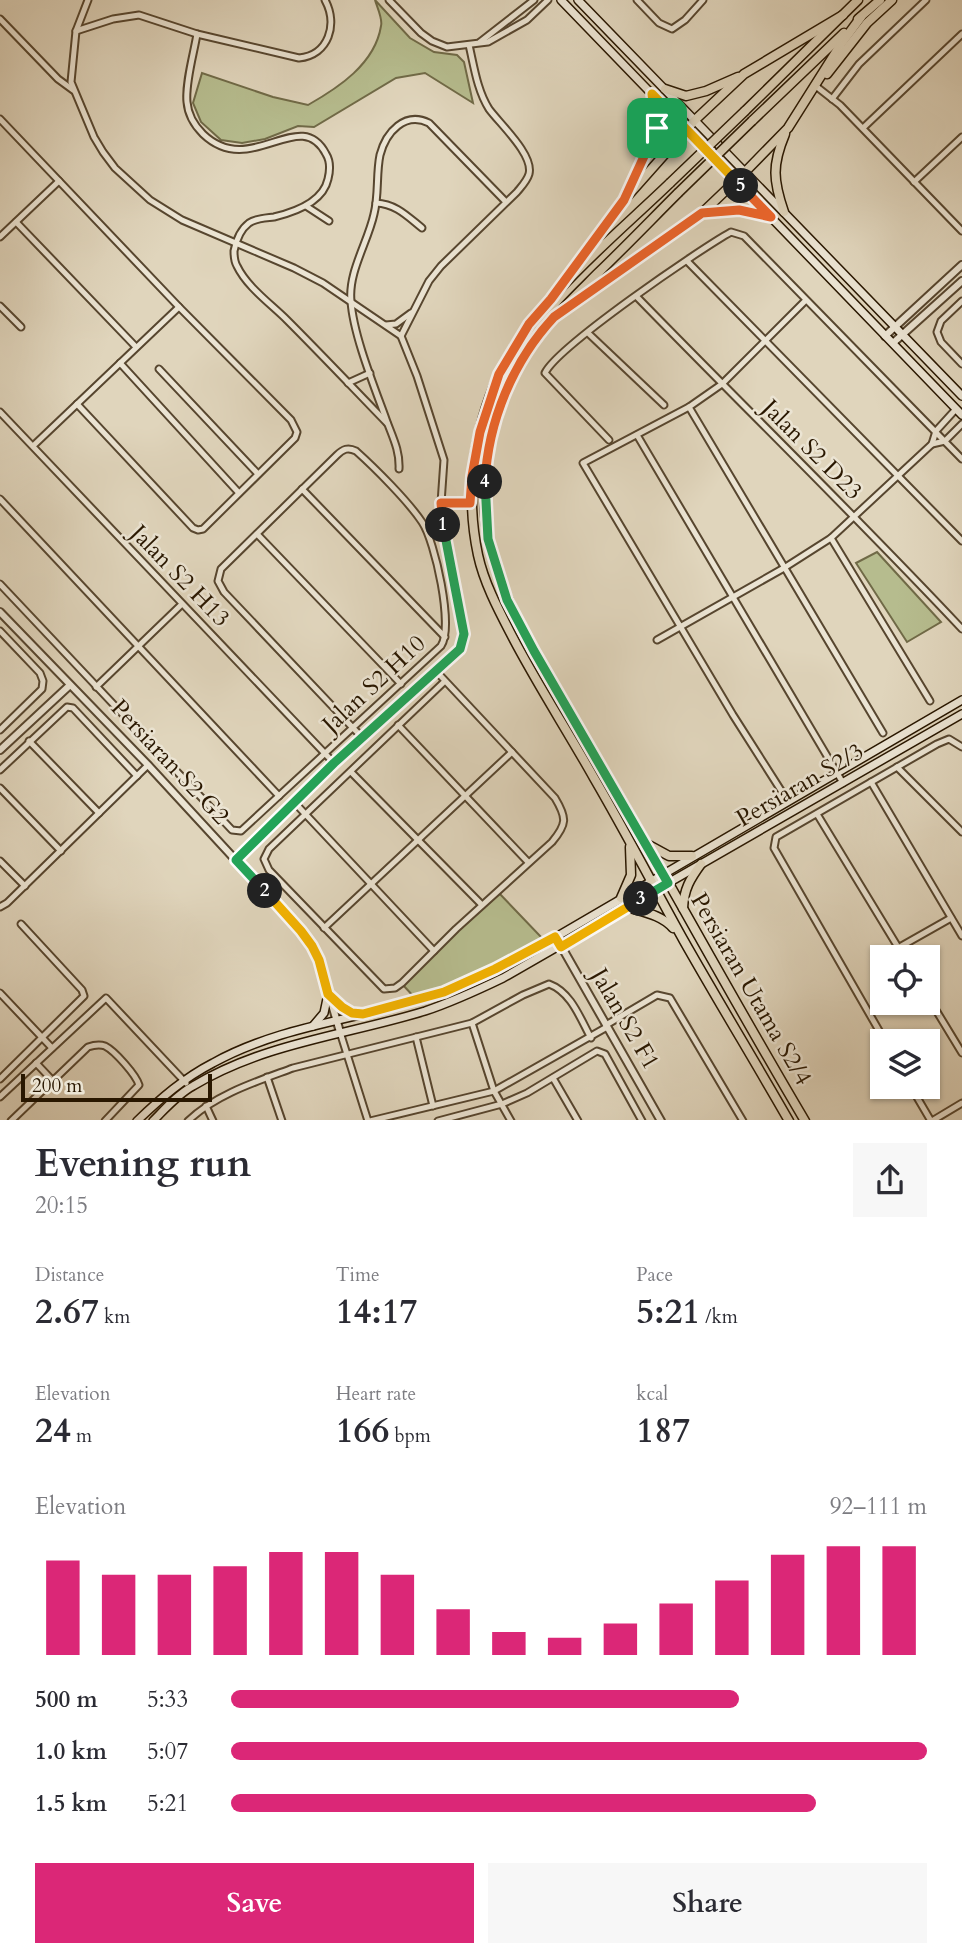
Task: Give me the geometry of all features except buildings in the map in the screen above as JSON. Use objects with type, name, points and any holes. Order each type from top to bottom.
[{"type":"main road","points":[[561,0],[959,412]]},
{"type":"main road","points":[[578,0],[962,396]]},
{"type":"main road","points":[[551,299],[858,0]]},
{"type":"main road","points":[[784,212],[774,175],[779,148],[788,128],[861,17],[880,0]]},
{"type":"main road","points":[[802,106],[867,23],[892,0]]},
{"type":"main road","points":[[665,89],[686,96],[706,91],[744,74],[843,15]]},
{"type":"main road","name":"Persiaran Utama S2/4","points":[[804,1120],[517,619],[501,583],[488,539],[485,478],[497,416],[506,390],[527,349],[554,317],[678,193],[861,17]]},
{"type":"main road","points":[[686,944],[595,779],[528,667],[501,614],[479,558],[470,503],[476,452],[491,394],[521,335],[624,200],[695,120],[744,74]]},
{"type":"main road","points":[[624,200],[657,128],[652,94]]},
{"type":"main road","points":[[554,317],[702,213],[788,128]]},
{"type":"main road","points":[[702,213],[739,210],[771,217]]},
{"type":"main road","points":[[138,1120],[183,1080],[254,1044],[444,992],[495,969],[555,937],[962,700]]},
{"type":"main road","name":"Persiaran S2/3","points":[[154,1120],[190,1087],[243,1060],[426,1010],[473,993],[561,947],[701,863],[962,714]]},
{"type":"main road","points":[[644,842],[661,854],[692,856]]},
{"type":"main road","points":[[621,898],[631,874],[629,843]]},
{"type":"main road","points":[[683,911],[684,892],[688,881],[701,863]]},
{"type":"main road","points":[[627,908],[668,922],[686,944]]},
{"type":"main road","name":"Persiaran Utama S2/4","points":[[686,944],[788,1120]]},
{"type":"main road","points":[[313,1026],[324,1013],[328,994],[347,1011],[363,1014]]},
{"type":"street","points":[[88,0],[76,31],[71,82],[94,137],[115,168],[150,200],[182,220],[236,245],[279,260],[323,283],[401,336],[444,460],[441,503],[443,528],[464,634],[460,649],[334,763],[236,860]]},
{"type":"street","points":[[76,31],[113,19],[139,15],[197,34],[299,58],[309,57],[325,44],[330,34],[330,10],[325,0]]},
{"type":"street","points":[[390,0],[421,33],[447,47],[488,42],[508,33],[548,0]]},
{"type":"street","points":[[480,42],[534,0]]},
{"type":"street","points":[[638,0],[659,23],[672,29],[685,20],[703,0]]},
{"type":"street","points":[[832,99],[859,64],[926,0]]},
{"type":"street","points":[[526,6],[533,14]]},
{"type":"street","points":[[0,19],[58,79],[73,90]]},
{"type":"street","points":[[197,34],[186,99],[195,127],[214,142],[235,150],[257,149],[292,136],[303,135],[312,138],[326,153],[330,164],[326,186],[306,206],[249,223],[241,232],[236,245],[235,264],[387,423]]},
{"type":"street","points":[[863,128],[962,34]]},
{"type":"street","points":[[401,336],[429,281],[524,183],[530,171],[527,157],[488,107],[478,84],[470,45]]},
{"type":"street","points":[[817,87],[863,128],[962,231]]},
{"type":"street","points":[[399,469],[397,446],[370,373],[351,302],[351,287],[376,203],[380,155],[385,142],[397,127],[409,119],[419,118],[429,123],[506,202]]},
{"type":"street","points":[[0,119],[291,420],[296,426],[295,438],[203,529],[198,530],[193,528],[77,404]]},
{"type":"street","points":[[914,182],[962,137]]},
{"type":"street","points":[[0,237],[59,181]]},
{"type":"street","points":[[376,203],[401,210],[422,228]]},
{"type":"street","points":[[306,206],[329,221]]},
{"type":"street","points":[[16,222],[136,347]]},
{"type":"street","points":[[609,440],[545,373],[565,350],[637,297],[719,238],[731,232],[738,232],[962,459]]},
{"type":"street","points":[[687,261],[962,541]]},
{"type":"street","points":[[885,336],[962,265]]},
{"type":"street","points":[[893,343],[962,281]]},
{"type":"street","name":"Jalan S2 D23","points":[[637,297],[855,516],[962,629]]},
{"type":"street","points":[[782,792],[583,463],[689,407],[722,384],[806,301]]},
{"type":"street","points":[[962,301],[941,321],[937,332],[941,342],[962,364]]},
{"type":"street","points":[[0,306],[21,327]]},
{"type":"street","points":[[33,446],[179,307]]},
{"type":"street","points":[[383,324],[396,324],[416,308]]},
{"type":"street","points":[[588,333],[664,405]]},
{"type":"street","points":[[120,363],[239,493]]},
{"type":"street","points":[[159,369],[258,474]]},
{"type":"street","points":[[348,383],[370,373]]},
{"type":"street","points":[[689,407],[883,733]]},
{"type":"street","name":"Jalan S2 H13","points":[[0,412],[334,763]]},
{"type":"street","points":[[932,444],[936,431],[959,412]]},
{"type":"street","points":[[0,425],[6,419]]},
{"type":"street","points":[[657,640],[784,568],[831,538],[932,444],[946,441],[962,424]]},
{"type":"street","points":[[637,435],[842,783]]},
{"type":"street","name":"Jalan S2 H10","points":[[96,687],[232,830],[237,832],[441,646],[447,624],[445,605],[428,533],[420,519],[366,460],[350,448],[343,450],[302,489]]},
{"type":"street","points":[[362,737],[224,592],[218,581],[221,569],[302,489],[445,638]]},
{"type":"street","points":[[0,499],[279,796]]},
{"type":"street","points":[[441,503],[470,503]]},
{"type":"street","points":[[257,534],[401,684]]},
{"type":"street","points":[[831,538],[930,701]]},
{"type":"street","points":[[0,584],[96,687],[182,604]]},
{"type":"street","name":"Persiaran S2 G2","points":[[0,612],[148,765],[306,939],[319,960],[340,1032]]},
{"type":"street","points":[[0,631],[40,673],[43,681],[42,688],[1,728]]},
{"type":"street","points":[[436,671],[555,798],[564,813],[563,829],[402,983],[395,988],[384,989],[275,876],[264,859],[269,849],[303,812],[351,772],[445,681]]},
{"type":"street","points":[[0,750],[70,685]]},
{"type":"street","points":[[0,770],[63,709],[74,708],[137,776]]},
{"type":"street","points":[[398,725],[528,862]]},
{"type":"street","points":[[878,1029],[774,848],[776,837],[949,739],[962,747]]},
{"type":"street","points":[[29,741],[99,813]]},
{"type":"street","points":[[324,928],[512,752]]},
{"type":"street","points":[[0,906],[25,886],[148,765]]},
{"type":"street","points":[[897,767],[962,832]]},
{"type":"street","points":[[351,772],[482,905]]},
{"type":"street","points":[[872,782],[962,936]]},
{"type":"street","points":[[0,788],[61,851]]},
{"type":"street","points":[[294,802],[433,951]]},
{"type":"street","points":[[817,814],[896,945]]},
{"type":"street","points":[[0,861],[25,886]]},
{"type":"street","points":[[903,945],[951,918]]},
{"type":"street","points":[[0,1079],[84,996],[82,990],[21,924]]},
{"type":"street","name":"Jalan S2 F1","points":[[555,937],[660,1120]]},
{"type":"street","points":[[189,1120],[206,1106],[267,1077],[472,1023],[548,984],[567,996],[591,1038]]},
{"type":"street","points":[[0,993],[52,1048]]},
{"type":"street","points":[[373,1120],[494,1091],[591,1038],[657,995],[670,998],[742,1120]]},
{"type":"street","points":[[0,1097],[106,998],[190,1087]]},
{"type":"street","points":[[939,1015],[962,1054]]},
{"type":"street","points":[[472,1023],[494,1091],[510,1120]]},
{"type":"street","points":[[340,1032],[369,1120]]},
{"type":"street","points":[[416,1037],[433,1106]]},
{"type":"street","points":[[12,1120],[88,1047],[97,1044],[107,1047],[137,1078],[139,1085],[106,1120]]},
{"type":"street","points":[[442,1120],[502,1104],[554,1078],[597,1051],[605,1054],[641,1120]]},
{"type":"street","points":[[36,1063],[53,1081]]},
{"type":"street","points":[[267,1077],[282,1120]]},
{"type":"street","points":[[554,1078],[577,1120]]},
{"type":"street","points":[[918,1099],[930,1120]]},
{"type":"street","points":[[933,1120],[962,1103]]},
{"type":"street","points":[[206,1106],[213,1120]]},
{"type":"green space","points":[[375,0],[410,38],[434,52],[457,55],[464,62],[473,103],[425,73],[396,78],[314,127],[298,126],[265,139],[242,143],[221,140],[201,122],[193,103],[202,73],[273,97],[308,105],[343,83],[363,63],[377,40],[381,17]]},
{"type":"green space","points":[[877,552],[941,622],[907,642],[856,563]]},
{"type":"green space","points":[[498,892],[542,938],[442,991],[416,999],[402,984]]},
{"type":"route","points":[[652,94],[771,217],[739,210],[702,213],[554,317],[527,349],[506,390],[489,449],[485,509],[488,539],[507,600],[668,883],[561,947],[555,937],[444,992],[363,1014],[352,1013],[328,994],[319,960],[301,931],[236,860],[334,763],[460,649],[464,634],[443,528],[441,503],[470,503],[480,432],[499,374],[529,324],[551,299],[624,200],[657,128],[652,94]]}]
